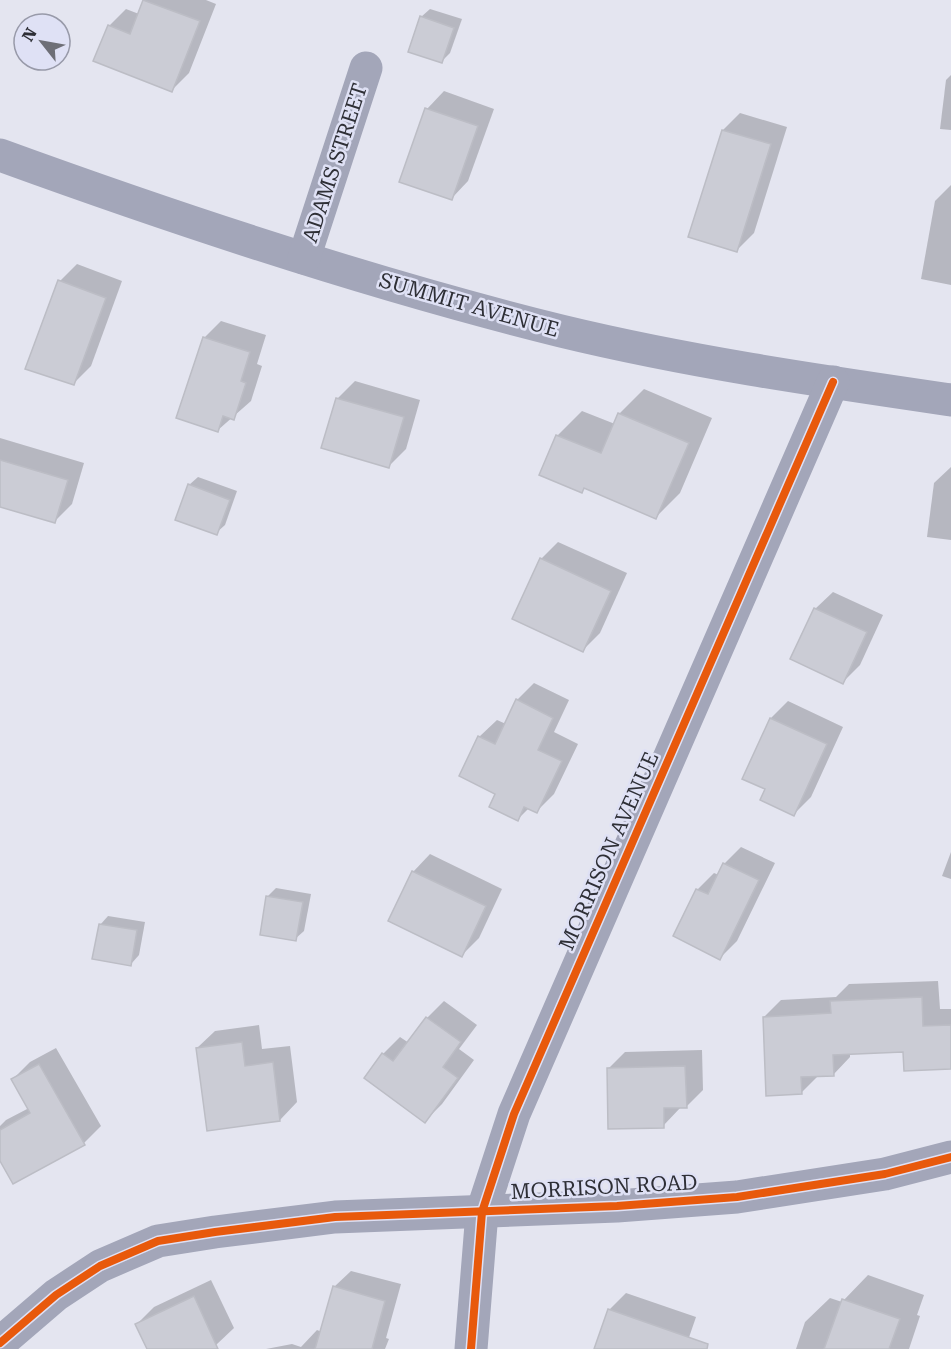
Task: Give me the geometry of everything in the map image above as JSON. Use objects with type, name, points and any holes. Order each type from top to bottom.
[{"type":"street","name":"ADAMS STREET","points":[[304,258],[366,68]]},
{"type":"street","name":"SUMMIT AVENUE","points":[[0,155],[164,214],[304,258],[473,308],[562,331],[643,350],[951,400]]},
{"type":"street","name":"MORRISON AVENUE","points":[[471,1349],[482,1212],[514,1114],[833,382]]},
{"type":"street","name":"MORRISON ROAD","points":[[0,1343],[56,1295],[100,1266],[158,1241],[335,1217],[617,1206],[737,1197],[885,1174],[951,1157]]},
{"type":"building","points":[[143,0],[200,21],[172,92],[93,61],[108,25],[130,34]]},
{"type":"building","points":[[420,16],[454,28],[442,63],[408,52]]},
{"type":"building","points":[[425,108],[478,126],[452,200],[399,182]]},
{"type":"building","points":[[722,130],[771,144],[737,252],[688,237]]},
{"type":"building","points":[[58,280],[106,298],[74,385],[25,369]]},
{"type":"building","points":[[203,337],[250,352],[241,381],[246,383],[234,420],[223,416],[218,432],[176,418]]},
{"type":"building","points":[[336,398],[404,417],[389,468],[321,448]]},
{"type":"building","points":[[618,413],[689,443],[656,519],[584,488],[582,493],[539,475],[556,435],[601,453]]},
{"type":"building","points":[[0,460],[68,480],[55,523],[0,507]]},
{"type":"building","points":[[188,484],[230,500],[217,535],[175,520]]},
{"type":"building","points":[[540,558],[611,591],[583,652],[512,619]]},
{"type":"building","points":[[814,608],[867,632],[843,684],[790,659]]},
{"type":"building","points":[[516,699],[553,718],[538,750],[562,761],[537,813],[524,807],[518,821],[489,807],[495,794],[459,776],[478,736],[495,744]]},
{"type":"building","points":[[770,718],[827,744],[794,816],[760,800],[765,789],[742,779]]},
{"type":"building","points":[[723,863],[759,880],[720,960],[673,936],[696,889],[708,894]]},
{"type":"building","points":[[412,871],[486,906],[462,957],[388,921]]},
{"type":"building","points":[[266,896],[303,902],[296,941],[260,935]]},
{"type":"building","points":[[99,924],[137,930],[131,966],[92,959]]},
{"type":"building","points":[[922,997],[923,1026],[951,1025],[951,1069],[904,1071],[903,1052],[833,1055],[834,1076],[801,1077],[802,1094],[766,1096],[763,1017],[831,1013],[830,1001]]},
{"type":"building","points":[[426,1017],[461,1042],[443,1067],[458,1078],[425,1123],[364,1078],[382,1053],[393,1061]]},
{"type":"building","points":[[242,1042],[245,1066],[273,1062],[280,1121],[207,1131],[196,1048]]},
{"type":"building","points":[[39,1064],[85,1145],[13,1184],[0,1161],[0,1130],[30,1113],[11,1079]]},
{"type":"building","points":[[685,1066],[687,1108],[664,1108],[664,1128],[608,1129],[607,1068]]},
{"type":"building","points":[[333,1286],[385,1301],[372,1349],[315,1349]]},
{"type":"building","points":[[194,1296],[218,1349],[147,1349],[135,1324]]},
{"type":"building","points":[[842,1299],[900,1319],[889,1349],[824,1349]]},
{"type":"building","points":[[608,1309],[708,1344],[707,1349],[594,1349]]},
{"type":"cycle path","points":[[471,1349],[482,1212],[514,1114],[833,382]]},
{"type":"cycle path","points":[[0,1343],[56,1295],[100,1266],[158,1241],[335,1217],[617,1206],[737,1197],[885,1174],[951,1157]]}]
